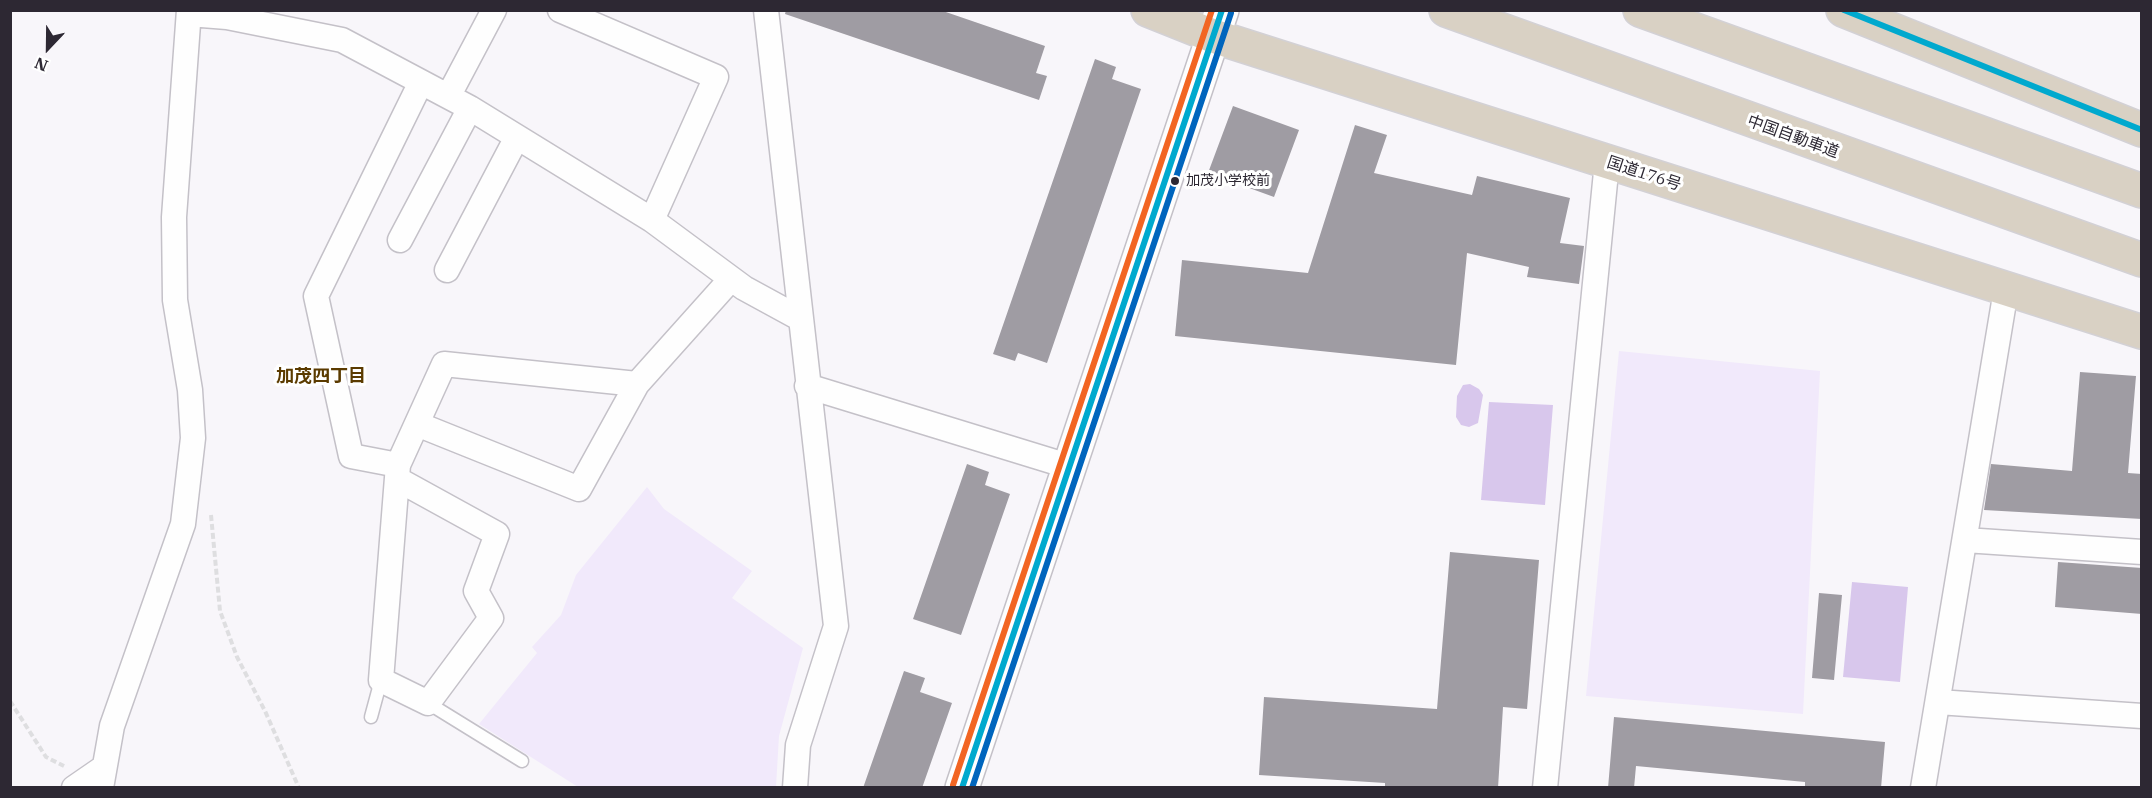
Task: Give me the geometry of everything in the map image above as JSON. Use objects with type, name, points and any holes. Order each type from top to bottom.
[{"type":"highway","name":"国道176号","points":[[1148,10],[1217,23],[1607,162],[2142,332]]},
{"type":"highway","name":"中国自動車道","points":[[1446,10],[2142,260]]},
{"type":"highway","points":[[1640,10],[2142,191]]},
{"type":"highway","points":[[1843,10],[2142,130]]},
{"type":"street","points":[[449,95],[495,10]]},
{"type":"street","points":[[560,10],[716,77],[652,220]]},
{"type":"street","points":[[766,10],[799,318],[836,626],[798,745],[795,788]]},
{"type":"street","points":[[92,780],[183,524],[192,448],[190,390],[175,300],[174,229],[189,12],[227,17],[342,40],[449,95],[652,220],[731,279],[799,318]]},
{"type":"street","points":[[962,788],[1217,23]]},
{"type":"street","points":[[421,82],[316,296],[351,456],[397,472],[497,534],[476,591],[490,618],[428,703],[381,680],[397,472],[444,364],[637,384]]},
{"type":"street","points":[[400,240],[470,108]]},
{"type":"street","points":[[447,270],[518,137]]},
{"type":"street","points":[[1545,788],[1607,162]]},
{"type":"street","points":[[417,424],[579,489],[637,384],[731,279]]},
{"type":"street","points":[[1923,788],[2006,290]]},
{"type":"street","points":[[807,386],[1071,466]]},
{"type":"street","points":[[1965,540],[2142,552]]},
{"type":"street","points":[[1938,702],[2142,716]]},
{"type":"lane","points":[[371,717],[381,680]]},
{"type":"lane","points":[[428,703],[522,761]]},
{"type":"path","points":[[211,506],[220,611],[237,657],[265,711],[299,788]]},
{"type":"path","points":[[10,701],[46,758],[92,780]]},
{"type":"shaded area","points":[[1619,351],[1820,371],[1803,714],[1586,696]]},
{"type":"shaded area","points":[[1470,384],[1479,389],[1483,395],[1478,423],[1469,427],[1461,425],[1456,417],[1457,396],[1463,385]]},
{"type":"shaded area","points":[[1489,402],[1553,405],[1545,505],[1481,500]]},
{"type":"shaded area","points":[[647,487],[664,509],[752,571],[732,598],[803,648],[779,736],[776,787],[578,787],[479,724],[537,653],[532,647],[561,615],[576,575]]},
{"type":"shaded area","points":[[1852,582],[1908,587],[1900,682],[1843,677]]},
{"type":"building","points":[[786,10],[940,10],[1045,46],[1036,73],[1047,76],[1039,100],[785,14]]},
{"type":"building","points":[[1095,59],[1116,67],[1112,79],[1141,89],[1047,363],[1018,353],[1015,361],[993,354]]},
{"type":"building","points":[[1233,106],[1299,130],[1274,197],[1208,173]]},
{"type":"building","points":[[1355,125],[1387,135],[1374,173],[1472,195],[1477,176],[1570,198],[1560,243],[1584,246],[1579,284],[1527,277],[1529,267],[1467,253],[1456,365],[1175,336],[1182,260],[1308,273]]},
{"type":"building","points":[[2080,372],[2136,376],[2128,473],[2142,474],[2142,519],[1984,510],[1991,464],[2072,471]]},
{"type":"building","points":[[967,464],[989,472],[985,485],[1010,494],[961,635],[913,619]]},
{"type":"building","points":[[1450,552],[1539,560],[1527,709],[1503,707],[1498,788],[1385,788],[1385,783],[1259,775],[1264,697],[1437,709]]},
{"type":"building","points":[[2058,562],[2142,568],[2142,614],[2055,607]]},
{"type":"building","points":[[1819,593],[1842,595],[1834,680],[1812,678]]},
{"type":"building","points":[[904,671],[925,678],[920,692],[952,703],[922,788],[863,788]]},
{"type":"building","points":[[1614,717],[1885,742],[1881,788],[1805,788],[1805,782],[1636,766],[1634,788],[1608,788]]},
{"type":"transit line","points":[[953,785],[1212,10]]},
{"type":"transit line","points":[[962,788],[1222,10]]},
{"type":"transit line","points":[[1844,10],[2142,130]]},
{"type":"transit line","points":[[972,788],[1231,13]]},
{"type":"place","name":"加茂小学校前","points":[[1175,181]]},
{"type":"district","name":"加茂四丁目","points":[[321,377]]}]
